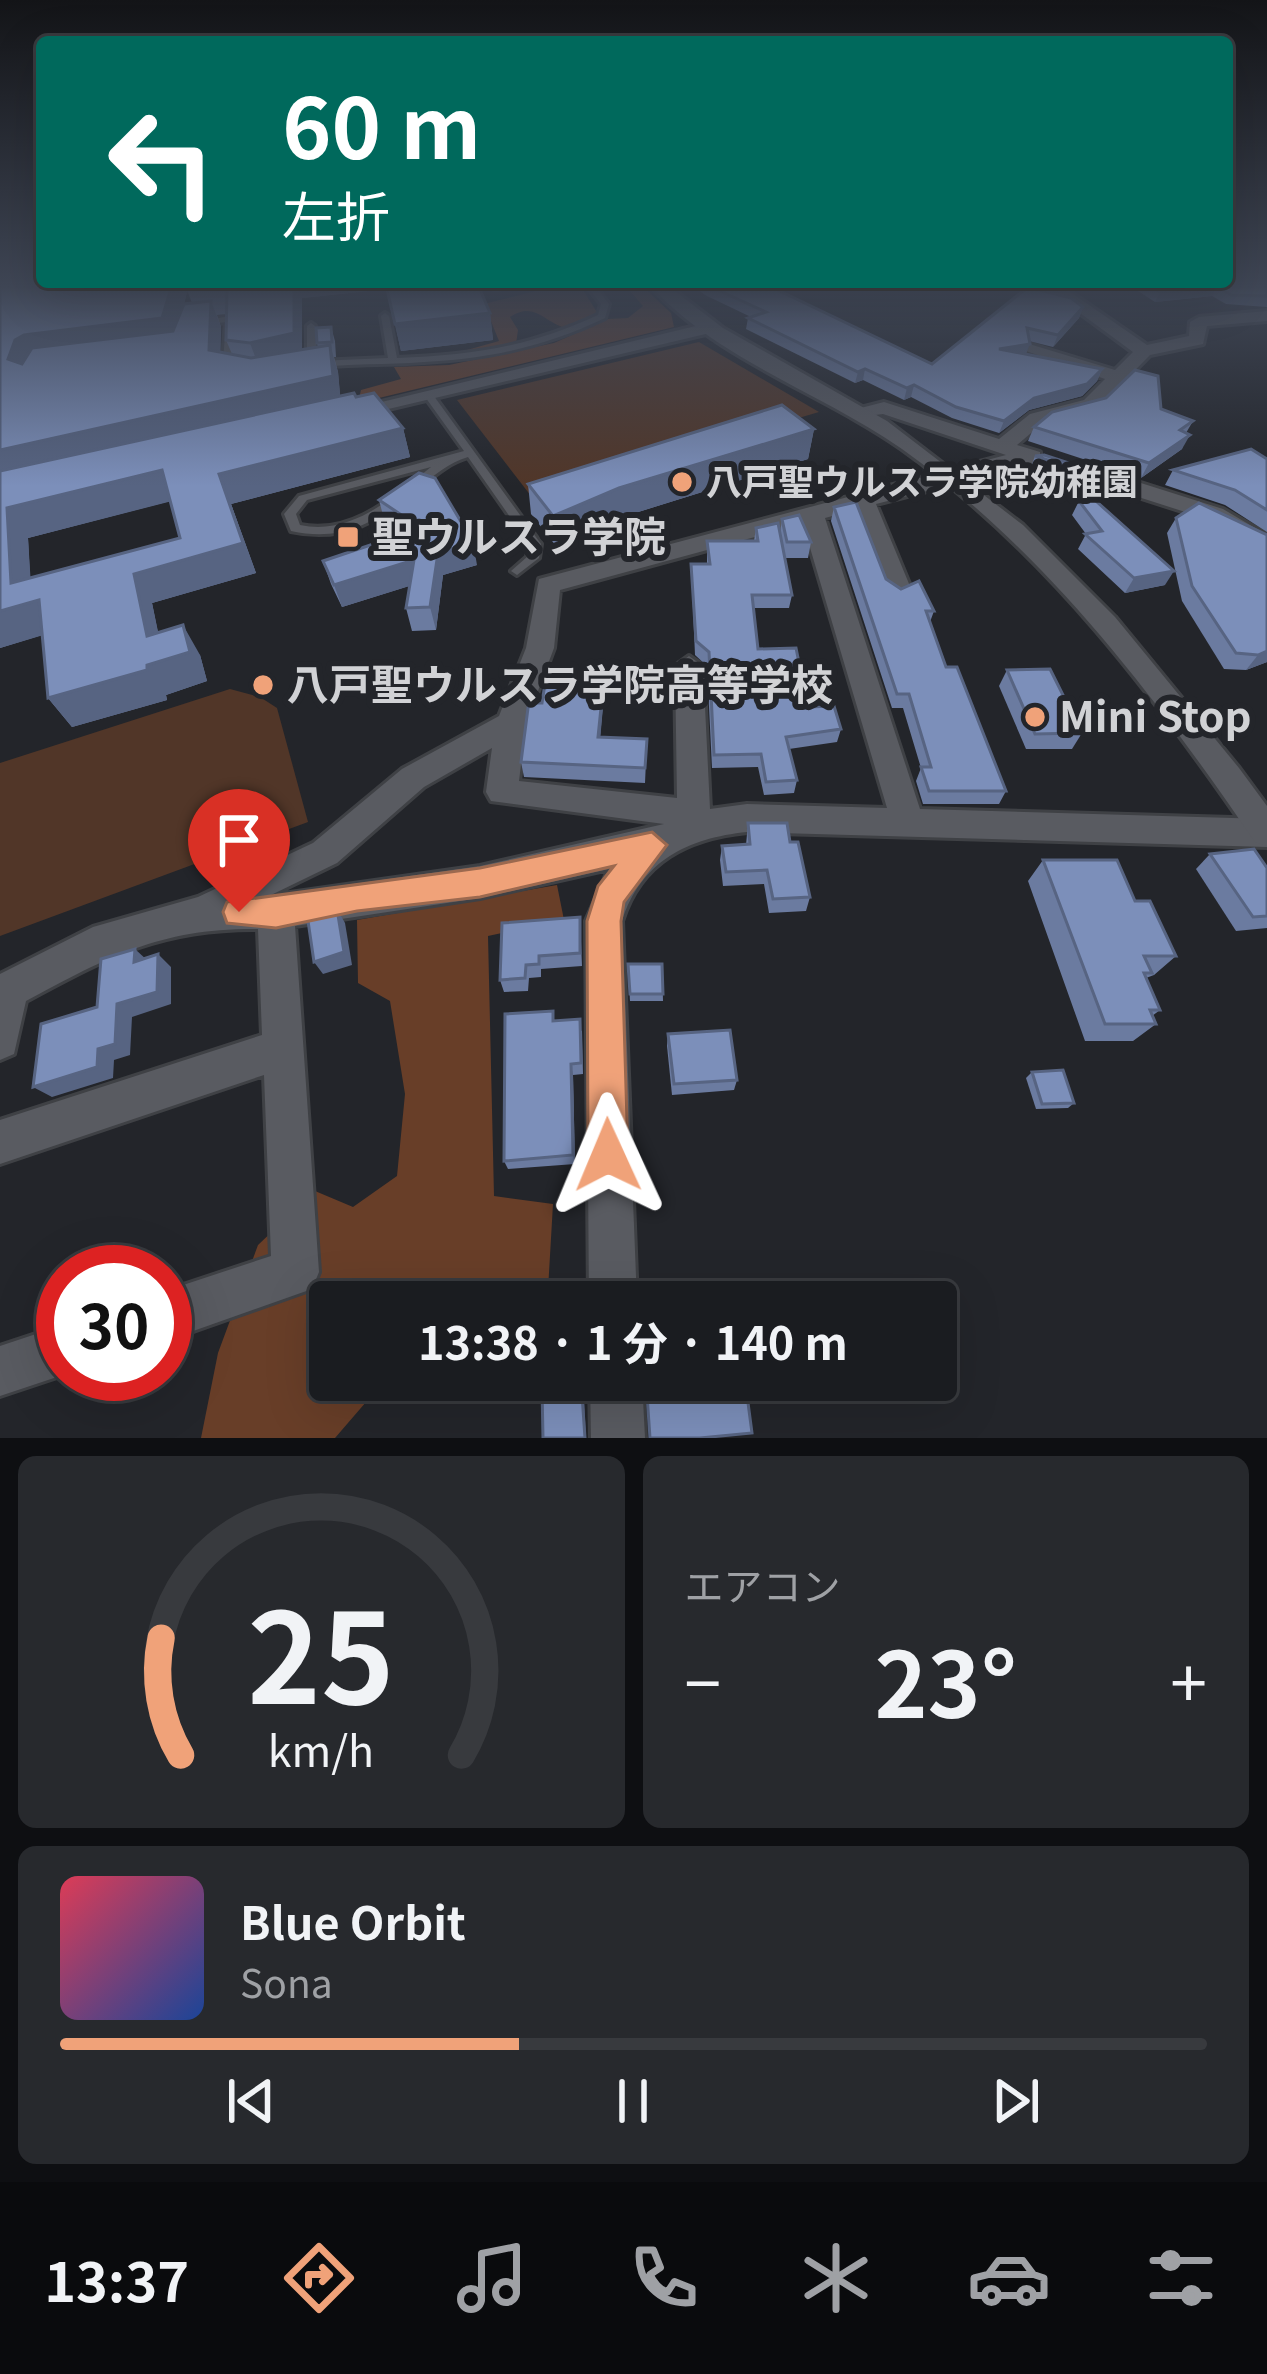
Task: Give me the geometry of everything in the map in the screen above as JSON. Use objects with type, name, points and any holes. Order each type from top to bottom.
[{"type":"street","points":[[315,421],[606,352]]},
{"type":"street","points":[[752,352],[859,411],[955,479],[1069,578],[1144,662],[1267,832]]},
{"type":"street","points":[[1047,352],[1115,376]]},
{"type":"street","points":[[1002,447],[1037,418],[1091,404],[1143,352]]},
{"type":"street","points":[[859,411],[884,408],[1215,514],[1267,544]]},
{"type":"street","points":[[1047,462],[955,479],[548,585],[540,648],[511,723],[502,792],[693,819],[907,819],[1089,831],[1267,832]]},
{"type":"street","points":[[864,502],[898,591]]},
{"type":"street","points":[[812,515],[907,819]]},
{"type":"street","points":[[689,666],[693,819]]},
{"type":"street","points":[[0,1040],[4,992],[106,939],[202,912],[325,853],[413,778],[511,723]]},
{"type":"street","points":[[613,1281],[604,921],[609,896],[652,845],[693,819]]},
{"type":"street","points":[[202,912],[276,913],[357,896],[480,882],[652,845]]},
{"type":"street","points":[[192,1307],[295,1272],[276,913]]},
{"type":"street","points":[[0,1142],[285,1048]]},
{"type":"street","points":[[0,1371],[36,1359]]},
{"type":"street","points":[[617,1401],[618,1438]]},
{"type":"lane","points":[[228,352],[227,374],[247,378]]},
{"type":"lane","points":[[312,352],[312,364]]},
{"type":"lane","points":[[392,352],[393,360]]},
{"type":"lane","points":[[299,369],[312,364],[453,361],[496,352]]},
{"type":"lane","points":[[428,394],[535,544],[532,558],[517,571]]},
{"type":"lane","points":[[449,459],[352,526],[323,534],[295,528],[290,514],[303,498],[470,453]]},
{"type":"shaded area","points":[[511,352],[570,352],[358,403],[361,390],[401,379],[394,367],[449,365]]},
{"type":"shaded area","points":[[657,352],[716,352],[819,412],[531,496],[457,400]]},
{"type":"shaded area","points":[[230,689],[260,697],[277,708],[308,822],[0,936],[0,763]]},
{"type":"shaded area","points":[[557,885],[564,920],[488,936],[494,1196],[553,1204],[549,1281],[309,1281],[309,1401],[367,1401],[335,1438],[201,1438],[218,1353],[258,1245],[315,1191],[353,1207],[397,1176],[405,1094],[390,1001],[358,983],[357,920]]},
{"type":"building","points":[[0,352],[11,352],[8,359],[22,364],[29,352],[220,352],[251,358],[331,352],[333,376],[0,450]]},
{"type":"building","points":[[817,352],[907,352],[932,364],[947,352],[1015,352],[1102,369],[1087,384],[1034,398],[1004,421],[956,407],[914,385],[907,388],[865,369],[858,372]]},
{"type":"building","points":[[1135,370],[1158,376],[1161,409],[1193,421],[1180,430],[1190,435],[1149,463],[1034,427],[1052,412],[1106,398]]},
{"type":"building","points":[[354,393],[356,397],[374,393],[403,428],[219,474],[243,543],[134,574],[147,636],[183,625],[190,652],[147,665],[147,670],[48,698],[39,600],[0,611],[0,471]],"holes":[[[162,470],[180,538],[11,583],[7,508]]]},
{"type":"building","points":[[782,405],[814,429],[619,488],[553,516],[528,484]]},
{"type":"building","points":[[1251,449],[1267,459],[1267,510],[1235,490],[1173,470]]},
{"type":"building","points":[[1044,455],[1124,481],[1035,456]]},
{"type":"building","points":[[419,473],[435,478],[473,542],[438,553],[430,607],[406,608],[414,560],[334,585],[323,561],[421,528],[379,500]]},
{"type":"building","points":[[1087,493],[1174,571],[1134,578],[1085,534],[1102,531],[1079,501]]},
{"type":"building","points":[[856,502],[886,579],[901,589],[919,581],[934,611],[926,611],[946,667],[957,667],[1006,791],[929,791],[921,767],[931,767],[909,694],[897,694],[834,507]]},
{"type":"building","points":[[1199,503],[1267,535],[1267,651],[1258,655],[1236,653],[1192,586],[1176,518]]},
{"type":"building","points":[[799,515],[811,542],[787,542],[782,519]]},
{"type":"building","points":[[778,523],[792,595],[752,595],[758,649],[796,648],[808,707],[834,706],[841,729],[786,737],[797,780],[766,782],[761,754],[714,755],[709,652],[696,641],[691,564],[710,564],[707,541],[758,541],[756,528]]},
{"type":"building","points":[[1050,669],[1082,733],[1035,734],[1007,670]]},
{"type":"building","points":[[546,677],[604,679],[598,737],[647,739],[645,768],[521,762],[528,708],[530,703],[542,703]]},
{"type":"building","points":[[748,823],[787,823],[790,842],[798,842],[810,897],[773,899],[767,870],[726,872],[722,846],[750,844]]},
{"type":"building","points":[[1254,849],[1267,868],[1267,916],[1253,917],[1210,854]]},
{"type":"building","points":[[1043,860],[1117,860],[1135,901],[1150,901],[1176,956],[1144,956],[1152,973],[1144,973],[1160,1010],[1150,1010],[1156,1024],[1105,1024]]},
{"type":"building","points":[[337,909],[344,952],[314,962],[307,914]]},
{"type":"building","points":[[580,917],[580,953],[539,956],[539,964],[526,965],[525,978],[500,980],[502,923]]},
{"type":"building","points":[[135,949],[134,962],[158,954],[157,992],[117,1004],[115,1044],[98,1049],[97,1067],[33,1087],[41,1024],[97,1007],[101,959]]},
{"type":"building","points":[[628,964],[662,964],[663,994],[630,994]]},
{"type":"building","points":[[553,1011],[553,1021],[580,1019],[581,1063],[571,1064],[573,1155],[504,1161],[505,1014]]},
{"type":"building","points":[[730,1030],[737,1080],[674,1084],[668,1034]]},
{"type":"building","points":[[1063,1070],[1074,1103],[1042,1104],[1032,1072]]},
{"type":"building","points":[[542,1401],[582,1401],[585,1438],[543,1438]]},
{"type":"building","points":[[647,1401],[748,1401],[752,1433],[650,1438]]},
{"type":"place","name":"八戸聖ウルスラ学院幼稚園","points":[[682,482]]},
{"type":"place","name":"聖ウルスラ学院","points":[[348,537]]},
{"type":"place","name":"八戸聖ウルスラ学院高等学校","points":[[263,685]]},
{"type":"place","name":"Mini Stop","points":[[1035,717]]},
{"type":"route","points":[[239,912],[276,913],[357,896],[480,882],[652,845],[609,896],[604,921],[608,1155]]}]
